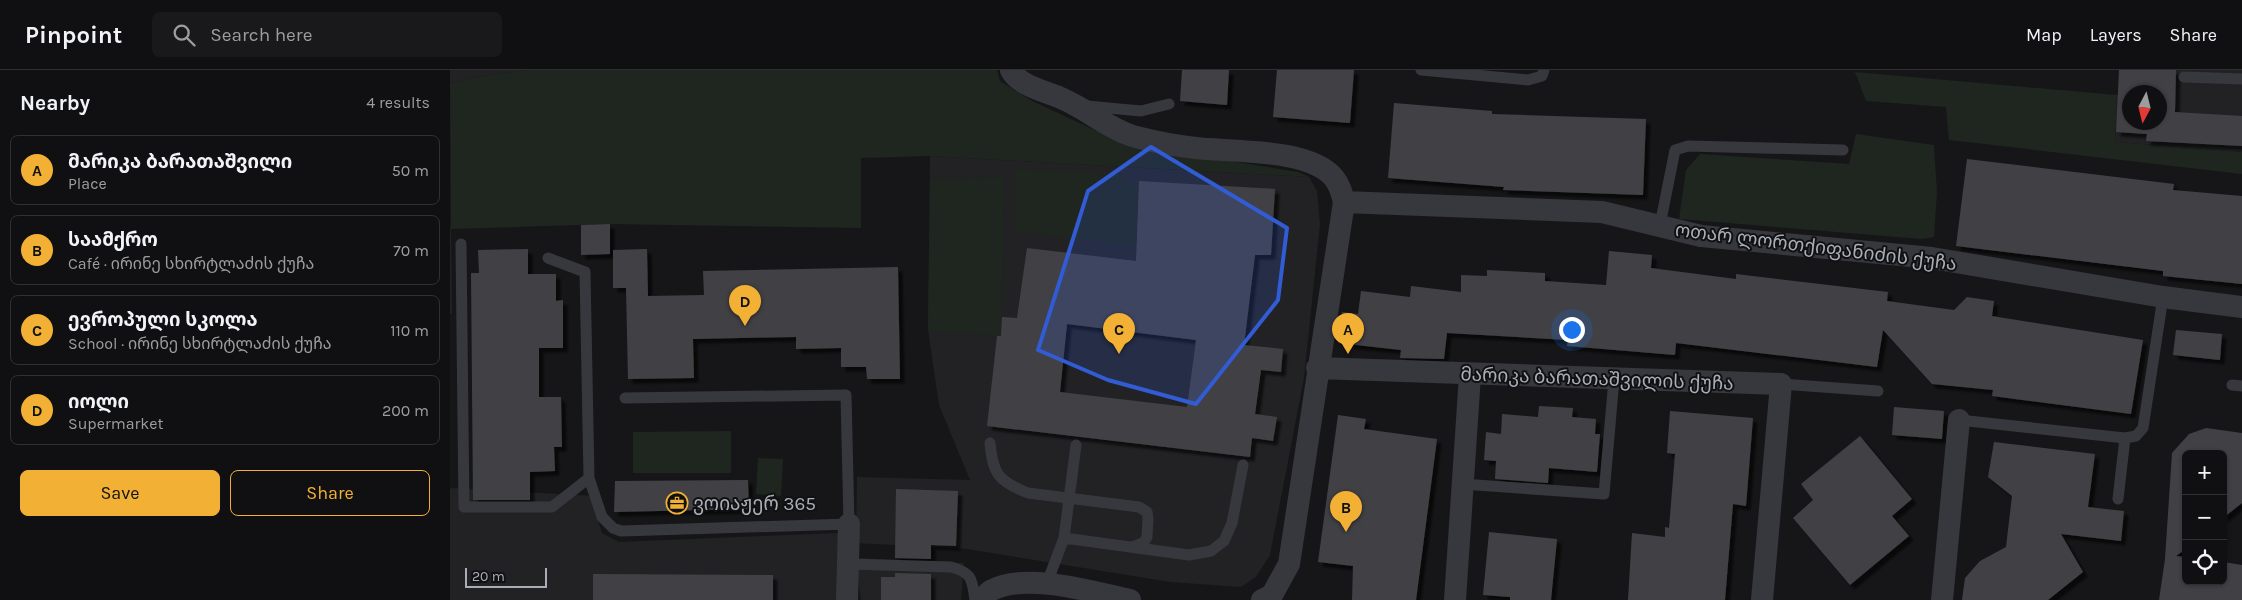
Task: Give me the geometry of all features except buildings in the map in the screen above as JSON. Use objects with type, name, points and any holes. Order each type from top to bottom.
[{"type":"street","points":[[1011,70],[1014,75],[1029,86],[1078,105],[1101,122],[1134,136],[1196,148],[1266,153],[1297,158],[1320,167],[1334,177],[1341,190],[1344,202],[1317,368],[1290,564],[1272,595],[1262,600]]},
{"type":"street","name":"ოთარ ლორთქიფანიძის ქუჩა","points":[[1344,202],[1602,212],[1701,236],[1932,258],[2163,297],[2242,308]]},
{"type":"street","name":"მარიკა ბარათაშვილის ქუჩა","points":[[1317,368],[1470,375],[1781,384]]},
{"type":"street","points":[[1455,600],[1470,375]]},
{"type":"street","points":[[1762,600],[1781,384]]},
{"type":"street","points":[[1942,600],[1959,420]]},
{"type":"street","points":[[847,600],[850,524]]},
{"type":"street","points":[[980,600],[992,590],[1013,584],[1047,583],[1130,600]]},
{"type":"lane","points":[[1421,70],[1528,80],[1542,76],[1544,70]]},
{"type":"lane","points":[[2184,77],[2242,79]]},
{"type":"lane","points":[[1078,105],[1141,111],[1169,104]]},
{"type":"lane","points":[[1657,225],[1662,215],[1675,150],[1688,146],[1843,150]]},
{"type":"lane","points":[[461,244],[464,507],[552,508],[589,478]]},
{"type":"lane","points":[[548,258],[585,272],[589,478],[602,517],[613,528],[621,531],[850,524],[846,395],[625,398]]},
{"type":"lane","points":[[1959,420],[2125,438],[2136,436],[2144,428],[2163,297]]},
{"type":"lane","points":[[1462,484],[1604,494],[1614,378]]},
{"type":"lane","name":"მარიკა ბარათაშვილის ქუჩა","points":[[1781,384],[1878,391]]},
{"type":"lane","points":[[2118,499],[2125,438]]},
{"type":"lane","points":[[990,443],[992,465],[1001,478],[1012,487],[1028,493],[1139,507],[1147,512],[1147,537],[1144,542],[1133,547]]},
{"type":"lane","points":[[1047,583],[1064,538],[1076,445]]},
{"type":"lane","points":[[1064,538],[1189,555],[1212,551],[1224,541],[1232,523],[1243,465]]},
{"type":"lane","points":[[848,564],[951,567],[965,570],[972,581],[975,600]]},
{"type":"highlighted area","points":[[1151,147],[1287,228],[1278,300],[1196,404],[1108,380],[1038,350],[1088,191]]},
{"type":"shaded area","points":[[450,70],[524,70],[472,78],[450,84]]},
{"type":"shaded area","points":[[524,70],[997,70],[1000,81],[1032,101],[1125,144],[1298,172],[1309,177],[930,156],[861,158],[861,228],[610,224],[451,229],[450,84],[472,78]]},
{"type":"shaded area","points":[[2150,70],[2242,70],[2242,152],[2115,142],[2117,95],[2122,95],[2122,130],[2167,130],[2167,85],[2149,85]]},
{"type":"shaded area","points":[[1855,72],[2117,95],[2115,142],[2242,152],[2242,174],[1949,140],[1946,107],[1866,101]]},
{"type":"shaded area","points":[[1856,134],[1934,145],[1937,192],[1934,237],[1922,239],[1679,219],[1686,170],[1700,154],[1849,164]]},
{"type":"shaded area","points":[[930,156],[1309,177],[1317,191],[1320,224],[1304,378],[1270,555],[1256,577],[1241,587],[1170,582],[967,549],[856,543],[857,477],[970,480],[939,405],[928,330]]},
{"type":"shaded area","points":[[1014,169],[1126,175],[1126,182],[1139,183],[1136,246],[1015,231]]},
{"type":"shaded area","points":[[1004,177],[1001,336],[928,330],[930,179]]},
{"type":"shaded area","points":[[450,226],[451,229],[452,314],[450,314]]},
{"type":"shaded area","points":[[731,431],[731,473],[633,473],[633,432]]},
{"type":"shaded area","points":[[758,458],[783,459],[781,496],[756,494]]},
{"type":"shaded area","points":[[450,488],[595,496],[595,512],[602,533],[619,542],[838,533],[838,600],[450,600]]},
{"type":"shaded area","points":[[855,558],[964,563],[961,600],[861,600]]},
{"type":"place","name":"იოლი","points":[[745,326]]},
{"type":"place","name":"ევროპული სკოლა","points":[[1119,354]]},
{"type":"place","name":"მარიკა ბარათაშვილი","points":[[1348,354]]},
{"type":"place","name":"ვოიაჟერ 365","points":[[677,503]]},
{"type":"place","name":"საამქრო","points":[[1346,532]]}]
